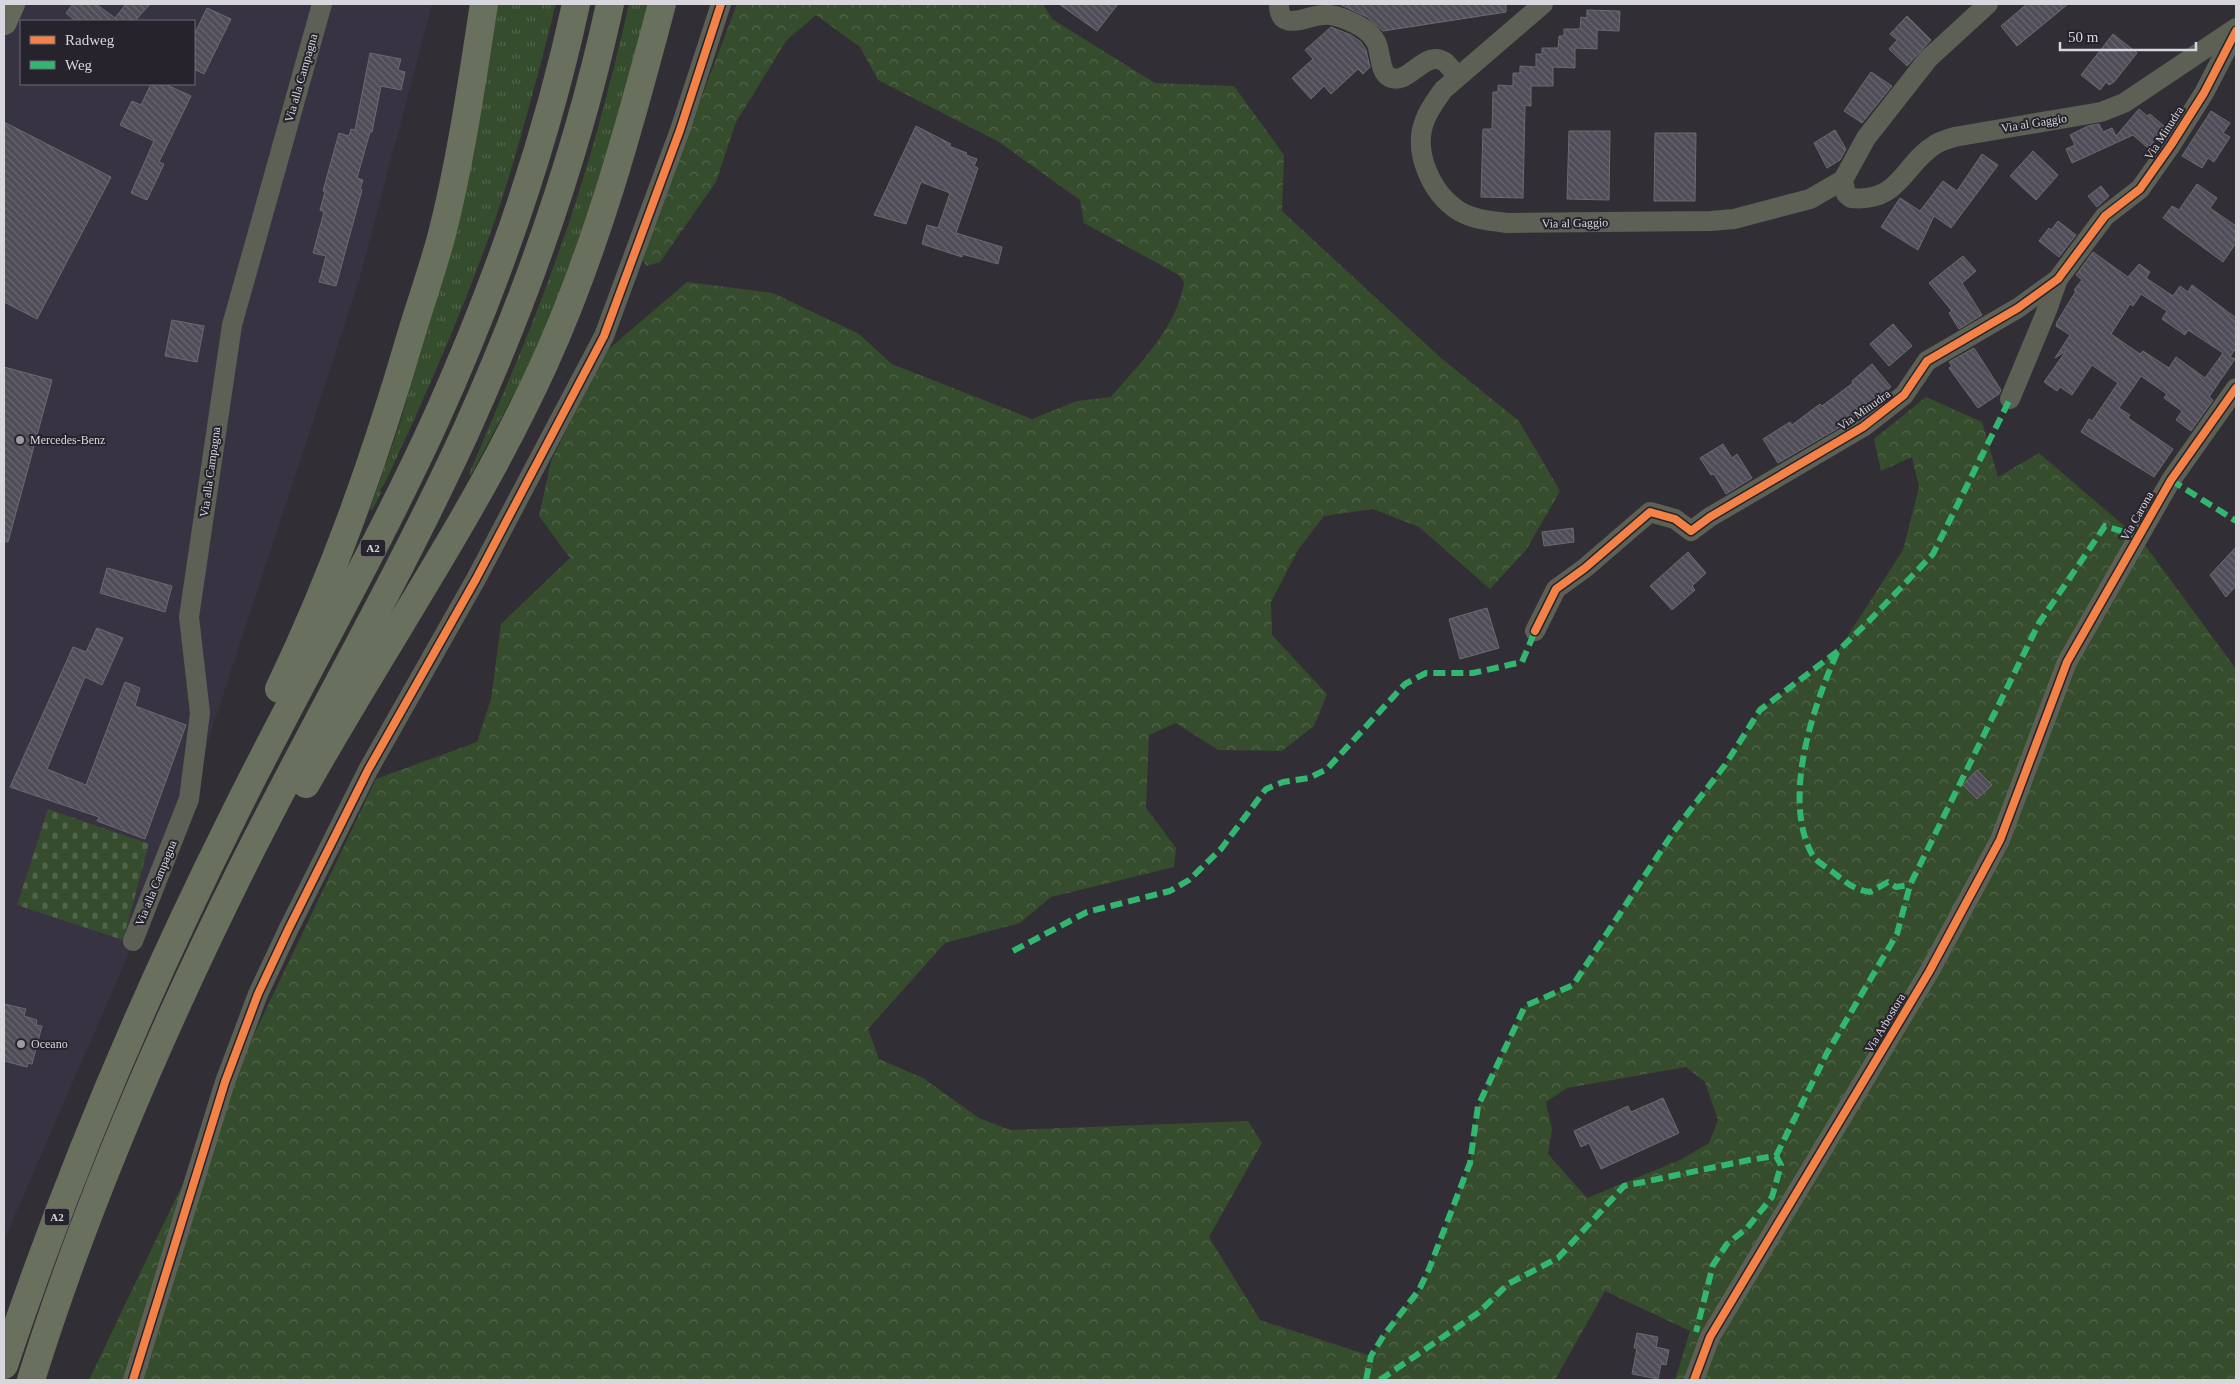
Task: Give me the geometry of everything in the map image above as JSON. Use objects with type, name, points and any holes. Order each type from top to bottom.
[{"type":"highway","points":[[114,1070],[139,976],[190,867],[294,659],[333,565],[392,402],[442,234],[462,135],[484,4]]},
{"type":"highway","name":"A2","points":[[4,1365],[60,1209],[114,1070],[192,900],[239,804],[391,513],[454,377],[492,286],[524,195],[559,74],[576,4]]},
{"type":"highway","name":"A2","points":[[31,1380],[85,1227],[150,1067],[199,959],[242,869],[417,532],[484,390],[520,301],[554,208],[584,108],[610,4]]},
{"type":"highway","points":[[150,1067],[199,994],[273,844],[325,750],[445,552],[501,450],[544,364],[599,226],[630,125],[662,4]]},
{"type":"main road","points":[[4,22],[12,4]]},
{"type":"street","name":"Via alla Campagna","points":[[133,941],[189,799],[200,714],[189,617],[232,324],[322,4]]},
{"type":"street","points":[[133,1380],[225,1082],[258,994],[288,928],[376,755],[476,579],[604,336],[680,130],[721,4]]},
{"type":"street","points":[[1279,4],[1279,12],[1284,19],[1293,22],[1323,14],[1333,15],[1355,23],[1366,30],[1376,42],[1384,71],[1389,76],[1395,78],[1404,76],[1427,60],[1436,59],[1444,62],[1458,76]]},
{"type":"street","name":"Via al Gaggio","points":[[1543,4],[1458,76],[1432,104],[1424,122],[1422,144],[1425,165],[1433,184],[1443,198],[1460,212],[1482,220],[1508,224],[1712,221],[1734,219],[1810,199],[1843,180],[1846,194],[1851,198],[1863,200],[1894,188],[1924,154],[1936,144],[1954,137],[2101,112],[2124,103],[2236,29]]},
{"type":"street","points":[[1843,180],[1866,138],[1928,59],[1988,4]]},
{"type":"street","name":"Via Minudra","points":[[1535,631],[1556,589],[1585,568],[1650,512],[1675,519],[1692,531],[1710,517],[1863,427],[1904,395],[1927,361],[2018,308],[2058,279],[2104,216],[2140,189],[2204,93],[2236,29]]},
{"type":"street","points":[[2010,399],[2058,279]]},
{"type":"street","name":"Via Carona","points":[[2067,662],[2171,480],[2236,388]]},
{"type":"street","name":"Via Arbostora","points":[[1694,1380],[1710,1337],[1929,972],[2000,840],[2067,662]]},
{"type":"shaded area","points":[[4,4],[432,4],[358,284],[189,799],[122,969],[4,1240]]},
{"type":"green space","points":[[496,4],[556,4],[519,143],[493,226],[442,357],[372,510],[370,509],[400,423],[444,270]]},
{"type":"green space","points":[[629,4],[651,4],[586,229],[528,368],[471,475],[469,474],[522,349],[563,240],[585,174],[613,72]]},
{"type":"green space","points":[[737,4],[1043,4],[1052,19],[1155,83],[1234,86],[1284,155],[1282,211],[1441,358],[1519,421],[1560,491],[1526,550],[1490,589],[1419,527],[1373,509],[1324,516],[1298,550],[1271,602],[1272,635],[1327,694],[1314,726],[1282,751],[1218,750],[1176,723],[1149,735],[1146,808],[1176,848],[1174,867],[1051,897],[1020,923],[945,943],[868,1029],[879,1059],[923,1078],[979,1118],[1010,1130],[1248,1121],[1262,1143],[1209,1237],[1260,1320],[1371,1356],[1384,1335],[1419,1290],[1429,1268],[1470,1163],[1478,1106],[1525,1006],[1573,985],[1674,831],[1725,765],[1760,710],[1838,651],[1903,550],[1919,487],[1912,457],[1881,471],[1874,439],[1926,397],[1982,422],[1998,477],[2039,453],[2142,541],[2236,669],[2236,1380],[1675,1380],[1690,1331],[1605,1291],[1555,1380],[89,1380],[376,779],[477,742],[491,699],[501,624],[570,558],[539,516],[551,461],[604,353],[687,282],[773,293],[859,334],[892,364],[1032,419],[1077,401],[1111,397],[1145,358],[1166,329],[1174,314],[1184,282],[1179,275],[1084,223],[1080,200],[999,142],[878,80],[860,47],[816,15],[786,41],[736,122],[716,182],[660,262],[646,266],[641,256]],"holes":[[[1686,1067],[1705,1082],[1718,1120],[1709,1143],[1680,1160],[1587,1198],[1548,1154],[1552,1130],[1546,1102],[1567,1088]]]},
{"type":"green space","points":[[48,809],[149,844],[123,940],[17,905]]},
{"type":"building","points":[[73,4],[96,4],[115,18],[126,4],[150,4],[136,20],[75,20],[66,13]]},
{"type":"building","points":[[1059,4],[1118,4],[1097,31]]},
{"type":"building","points":[[1339,4],[1506,4],[1506,12],[1383,31],[1367,17]]},
{"type":"building","points":[[2027,4],[2068,4],[2017,46],[2001,26]]},
{"type":"building","points":[[207,8],[231,19],[204,74],[195,70],[195,33]]},
{"type":"building","points":[[1587,10],[1620,11],[1619,31],[1597,30],[1597,49],[1575,48],[1575,68],[1553,67],[1553,86],[1531,86],[1531,106],[1525,105],[1523,198],[1481,197],[1483,129],[1492,129],[1493,92],[1498,92],[1498,85],[1513,86],[1513,73],[1520,73],[1520,66],[1536,67],[1536,54],[1542,54],[1542,48],[1558,48],[1559,36],[1564,36],[1564,29],[1580,29],[1581,17],[1587,18]]},
{"type":"building","points":[[1907,16],[1931,40],[1907,66],[1889,49],[1897,40],[1890,34]]},
{"type":"building","points":[[1331,27],[1351,35],[1361,42],[1366,50],[1370,67],[1363,74],[1358,69],[1331,94],[1324,86],[1311,99],[1292,78],[1313,59],[1305,50]]},
{"type":"building","points":[[2113,34],[2137,53],[2114,82],[2109,85],[2106,82],[2100,90],[2081,75]]},
{"type":"building","points":[[370,53],[401,59],[398,70],[405,72],[401,90],[381,86],[372,132],[370,132],[357,178],[363,180],[360,189],[362,190],[336,286],[319,282],[326,256],[313,253],[324,212],[320,210],[325,192],[323,191],[339,133],[349,136],[351,129],[355,130]]},
{"type":"building","points":[[1871,72],[1892,86],[1862,123],[1844,111]]},
{"type":"building","points":[[151,85],[167,85],[191,96],[159,162],[164,164],[147,200],[131,193],[154,141],[120,125],[132,101],[141,105]]},
{"type":"building","points":[[2139,109],[2147,116],[2150,114],[2166,128],[2148,148],[2133,135],[2072,163],[2066,149],[2075,145],[2070,135],[2088,126],[2099,124],[2103,132],[2112,128],[2116,136]]},
{"type":"building","points":[[2211,111],[2230,123],[2223,133],[2230,137],[2214,162],[2208,158],[2202,168],[2182,156]]},
{"type":"building","points":[[4,122],[111,177],[37,319],[4,302]]},
{"type":"building","points":[[916,126],[951,144],[949,146],[977,159],[974,166],[978,168],[956,233],[1002,247],[998,264],[962,254],[962,257],[922,244],[927,225],[938,228],[950,193],[921,182],[906,224],[874,215]]},
{"type":"building","points":[[1835,130],[1846,149],[1840,160],[1827,168],[1814,143]]},
{"type":"building","points":[[1569,131],[1610,131],[1609,200],[1567,199]]},
{"type":"building","points":[[1655,133],[1696,133],[1695,201],[1654,201]]},
{"type":"building","points":[[2033,151],[2058,175],[2036,200],[2010,176]]},
{"type":"building","points":[[1982,154],[1998,165],[1951,228],[1934,216],[1918,250],[1881,227],[1900,198],[1920,211],[1943,181],[1957,191]]},
{"type":"building","points":[[2197,184],[2217,198],[2210,208],[2236,226],[2236,243],[2223,262],[2163,218],[2172,206],[2179,210]]},
{"type":"building","points":[[2101,186],[2109,196],[2097,207],[2088,196]]},
{"type":"building","points":[[2058,221],[2076,235],[2059,257],[2039,241],[2049,228],[2051,230]]},
{"type":"building","points":[[2093,252],[2128,277],[2139,264],[2150,272],[2146,278],[2173,296],[2180,286],[2188,292],[2192,285],[2236,318],[2236,348],[2230,357],[2235,359],[2209,397],[2213,400],[2191,431],[2176,420],[2182,411],[2164,398],[2167,394],[2141,376],[2119,408],[2130,415],[2128,418],[2173,449],[2154,477],[2081,432],[2089,419],[2092,421],[2118,383],[2092,365],[2072,395],[2060,387],[2057,391],[2044,382],[2066,351],[2055,358],[2070,335],[2056,326],[2076,291],[2074,290],[2082,280],[2076,275]],"holes":[[[2141,294],[2167,311],[2162,319],[2185,335],[2188,330],[2223,353],[2205,378],[2176,357],[2169,368],[2143,351],[2140,354],[2111,334],[2130,304],[2133,306]]]},
{"type":"building","points":[[1963,256],[1976,271],[1962,283],[1982,315],[1959,329],[1949,313],[1952,311],[1929,283]]},
{"type":"building","points":[[172,320],[204,326],[197,362],[165,356]]},
{"type":"building","points":[[1893,324],[1912,346],[1889,366],[1870,344]]},
{"type":"building","points":[[1974,348],[2001,390],[1999,394],[1978,408],[1949,368],[1952,366],[1949,362]]},
{"type":"building","points":[[1872,364],[1891,387],[1847,423],[1778,463],[1763,439],[1790,422],[1792,425],[1820,404],[1822,406],[1853,383],[1852,381]]},
{"type":"building","name":"Mercedes-Benz","points":[[4,367],[52,380],[8,542],[4,541]]},
{"type":"building","points":[[1723,444],[1732,458],[1737,454],[1752,478],[1726,494],[1714,474],[1711,475],[1700,458]]},
{"type":"building","points":[[1573,528],[1574,542],[1544,546],[1542,532]]},
{"type":"building","points":[[2236,547],[2236,586],[2226,597],[2210,575]]},
{"type":"building","points":[[1688,552],[1706,573],[1692,586],[1695,590],[1672,610],[1650,586]]},
{"type":"building","points":[[107,568],[172,586],[165,612],[100,593]]},
{"type":"building","points":[[1487,608],[1499,648],[1460,659],[1449,619]]},
{"type":"building","points":[[97,628],[123,638],[102,685],[85,677],[47,769],[86,785],[125,682],[140,688],[135,706],[186,725],[145,839],[97,821],[99,817],[10,787],[73,647],[86,652]]},
{"type":"building","points":[[1977,770],[1992,785],[1977,799],[1963,785]]},
{"type":"building","name":"Oceano","points":[[4,1004],[26,1009],[24,1016],[37,1020],[36,1025],[42,1026],[32,1064],[28,1063],[27,1067],[4,1061]]},
{"type":"building","points":[[1663,1098],[1679,1133],[1601,1169],[1589,1143],[1581,1147],[1574,1131],[1628,1106],[1631,1112]]},
{"type":"building","points":[[1637,1333],[1658,1337],[1656,1347],[1669,1350],[1666,1365],[1661,1364],[1658,1379],[1632,1374],[1637,1348],[1634,1348]]},
{"type":"marked path","points":[[1366,1380],[1371,1356],[1384,1335],[1419,1290],[1429,1269],[1470,1163],[1478,1106],[1525,1006],[1573,985],[1674,831],[1725,765],[1760,710],[1838,651],[1933,554],[2010,399]]},
{"type":"marked path","points":[[2171,480],[2236,521]]},
{"type":"marked path","points":[[1776,1156],[1827,1053],[1897,934],[1910,885],[2039,623],[2105,526],[2137,536]]},
{"type":"marked path","points":[[1013,951],[1087,912],[1170,891],[1189,880],[1221,849],[1266,789],[1283,782],[1309,778],[1327,769],[1405,684],[1426,673],[1473,673],[1522,662],[1535,631]]},
{"type":"marked path","points":[[1837,653],[1810,726],[1804,754],[1800,781],[1800,808],[1804,833],[1813,856],[1855,887],[1870,892],[1888,882],[1896,887],[1910,885]]},
{"type":"marked path","points":[[1380,1380],[1478,1313],[1508,1284],[1558,1258],[1624,1186],[1776,1156],[1781,1165],[1772,1197],[1747,1228],[1727,1244],[1713,1265],[1696,1332]]},
{"type":"cycle path","points":[[133,1380],[225,1082],[258,994],[368,770],[476,579],[604,336],[680,130],[721,4]]},
{"type":"cycle path","points":[[1535,631],[1556,589],[1585,568],[1650,512],[1675,519],[1691,531],[1710,517],[1863,427],[1904,395],[1927,361],[2018,308],[2058,279],[2105,216],[2140,189],[2204,93],[2236,31]]},
{"type":"cycle path","points":[[1694,1380],[1710,1337],[1929,972],[2000,840],[2067,662],[2171,480],[2236,388]]},
{"type":"place","name":"Mercedes-Benz","points":[[20,440]]},
{"type":"place","name":"Oceano","points":[[21,1044]]}]
